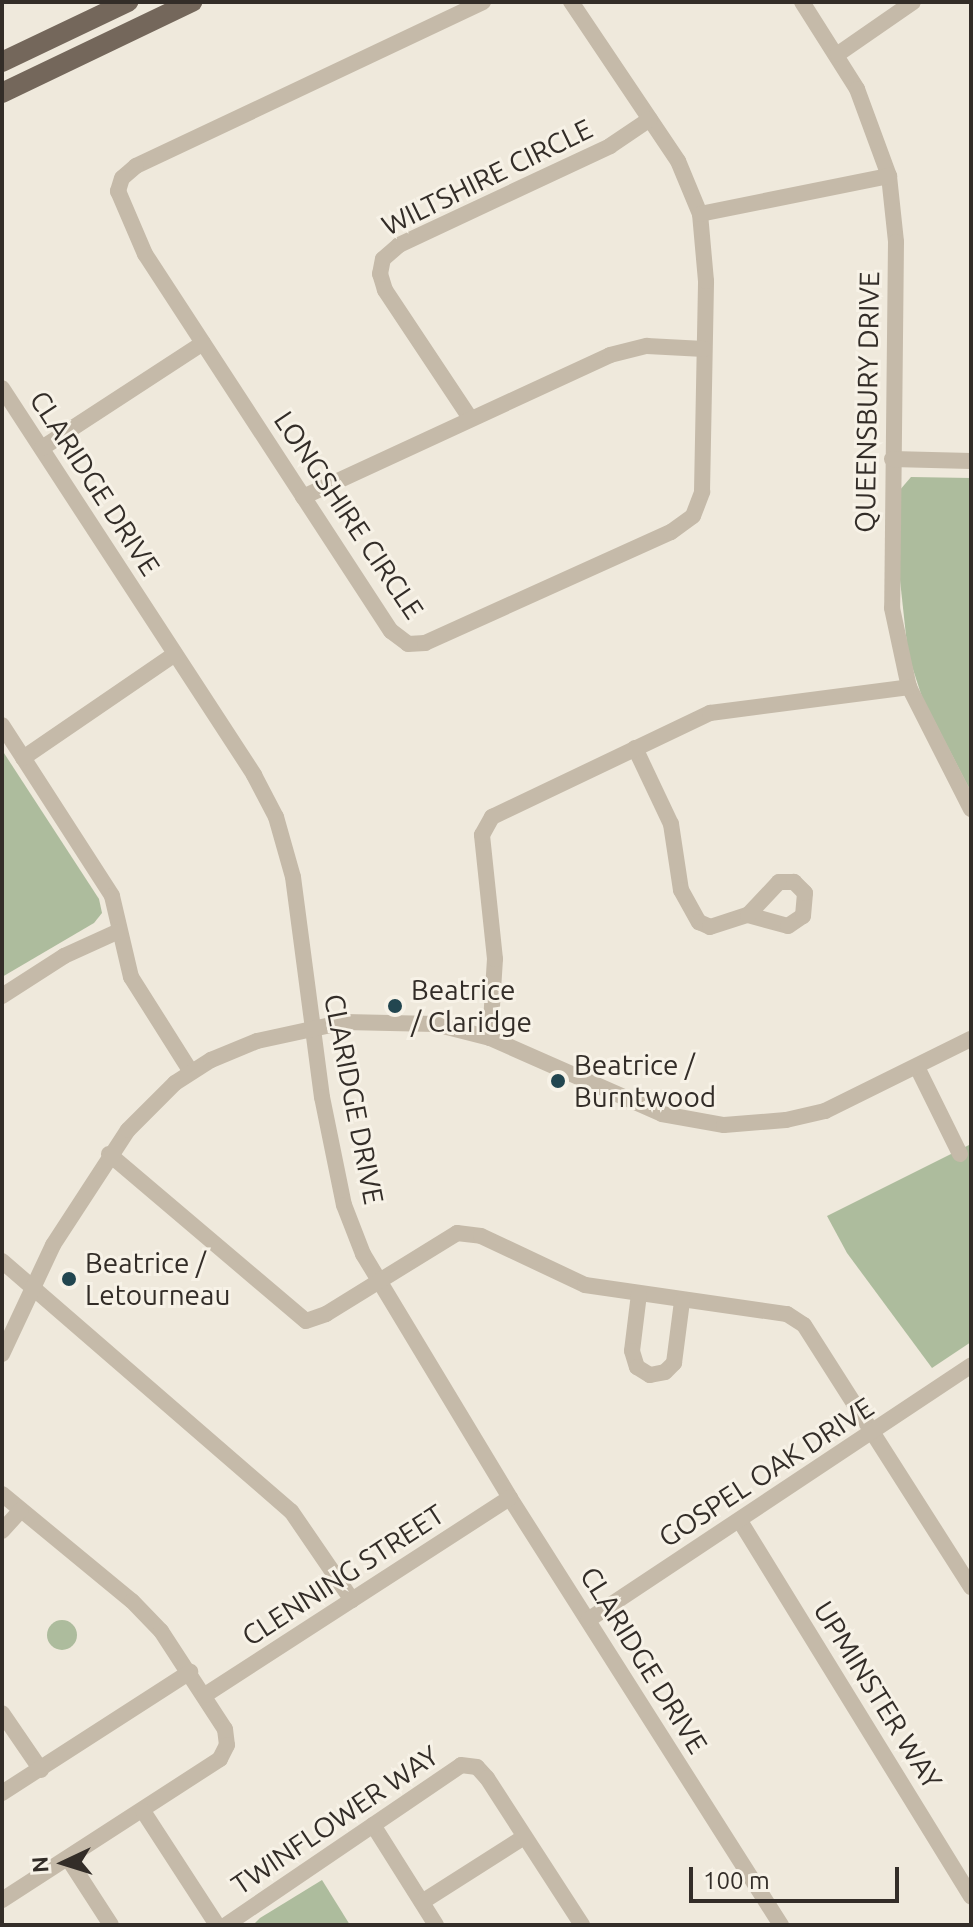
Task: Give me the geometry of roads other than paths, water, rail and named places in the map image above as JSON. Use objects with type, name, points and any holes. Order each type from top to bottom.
[{"type":"main road","points":[[2,62],[128,2]]},
{"type":"main road","points":[[2,93],[192,2]]},
{"type":"street","name":"LONGSHIRE CIRCLE","points":[[483,2],[136,166],[122,178],[121,201],[145,254],[391,631],[408,644],[425,643],[671,532],[693,516],[702,492],[706,281],[700,214],[678,161],[571,2]]},
{"type":"street","name":"QUEENSBURY DRIVE","points":[[802,2],[838,54],[870,116],[889,176],[896,242],[890,585],[909,687],[971,809]]},
{"type":"street","points":[[838,54],[913,2]]},
{"type":"street","name":"WILTSHIRE CIRCLE","points":[[470,418],[385,290],[380,274],[383,259],[399,245],[610,146],[650,119]]},
{"type":"street","points":[[700,214],[889,176]]},
{"type":"street","points":[[42,448],[203,343]]},
{"type":"street","points":[[303,497],[610,355],[647,346],[704,349]]},
{"type":"street","name":"CLARIDGE DRIVE","points":[[2,388],[254,775],[284,836],[311,1027],[344,1205],[379,1284],[510,1498],[781,1925]]},
{"type":"street","points":[[892,459],[971,461]]},
{"type":"street","points":[[23,758],[175,654]]},
{"type":"street","points":[[490,1038],[495,959],[483,828],[492,817],[710,713],[909,687]]},
{"type":"street","points":[[2,725],[112,896],[117,932],[137,987],[191,1072]]},
{"type":"street","points":[[635,748],[671,824],[690,912],[710,927],[748,915]]},
{"type":"street","points":[[2,996],[64,956],[117,932]]},
{"type":"street","points":[[2,1354],[53,1245],[109,1154],[145,1112],[191,1072],[257,1041],[311,1027],[411,1022],[490,1038],[642,1107],[703,1124],[745,1125],[804,1117],[917,1067],[971,1039]]},
{"type":"street","points":[[917,1067],[960,1154]]},
{"type":"street","points":[[109,1154],[306,1321],[379,1284],[457,1233],[481,1236],[585,1285],[787,1314],[804,1325],[971,1587]]},
{"type":"street","points":[[2,1261],[291,1511],[352,1600]]},
{"type":"street","points":[[639,1294],[632,1351],[637,1367],[650,1375],[665,1372],[674,1363],[682,1301]]},
{"type":"street","name":"GOSPEL OAK DRIVE","points":[[588,1620],[971,1366]]},
{"type":"street","points":[[2,1494],[132,1601],[190,1672],[225,1729],[227,1745],[220,1759],[69,1860],[2,1900]]},
{"type":"street","name":"CLENNING STREET","points":[[205,1695],[510,1498]]},
{"type":"street","points":[[2,1531],[21,1510]]},
{"type":"street","name":"UPMINSTER WAY","points":[[740,1521],[971,1897]]},
{"type":"street","points":[[2,1793],[190,1672]]},
{"type":"street","points":[[2,1713],[41,1770]]},
{"type":"street","name":"TWINFLOWER WAY","points":[[226,1925],[461,1765],[470,1765],[487,1778],[576,1923]]},
{"type":"street","points":[[143,1811],[217,1925]]},
{"type":"street","points":[[373,1825],[436,1925]]},
{"type":"street","points":[[422,1902],[524,1837]]},
{"type":"street","points":[[69,1860],[111,1925]]},
{"type":"place","name":"Beatrice / Claridge","points":[[395,1006]]},
{"type":"place","name":"Beatrice / Burntwood","points":[[558,1081]]},
{"type":"place","name":"Beatrice / Letourneau","points":[[69,1279]]}]
